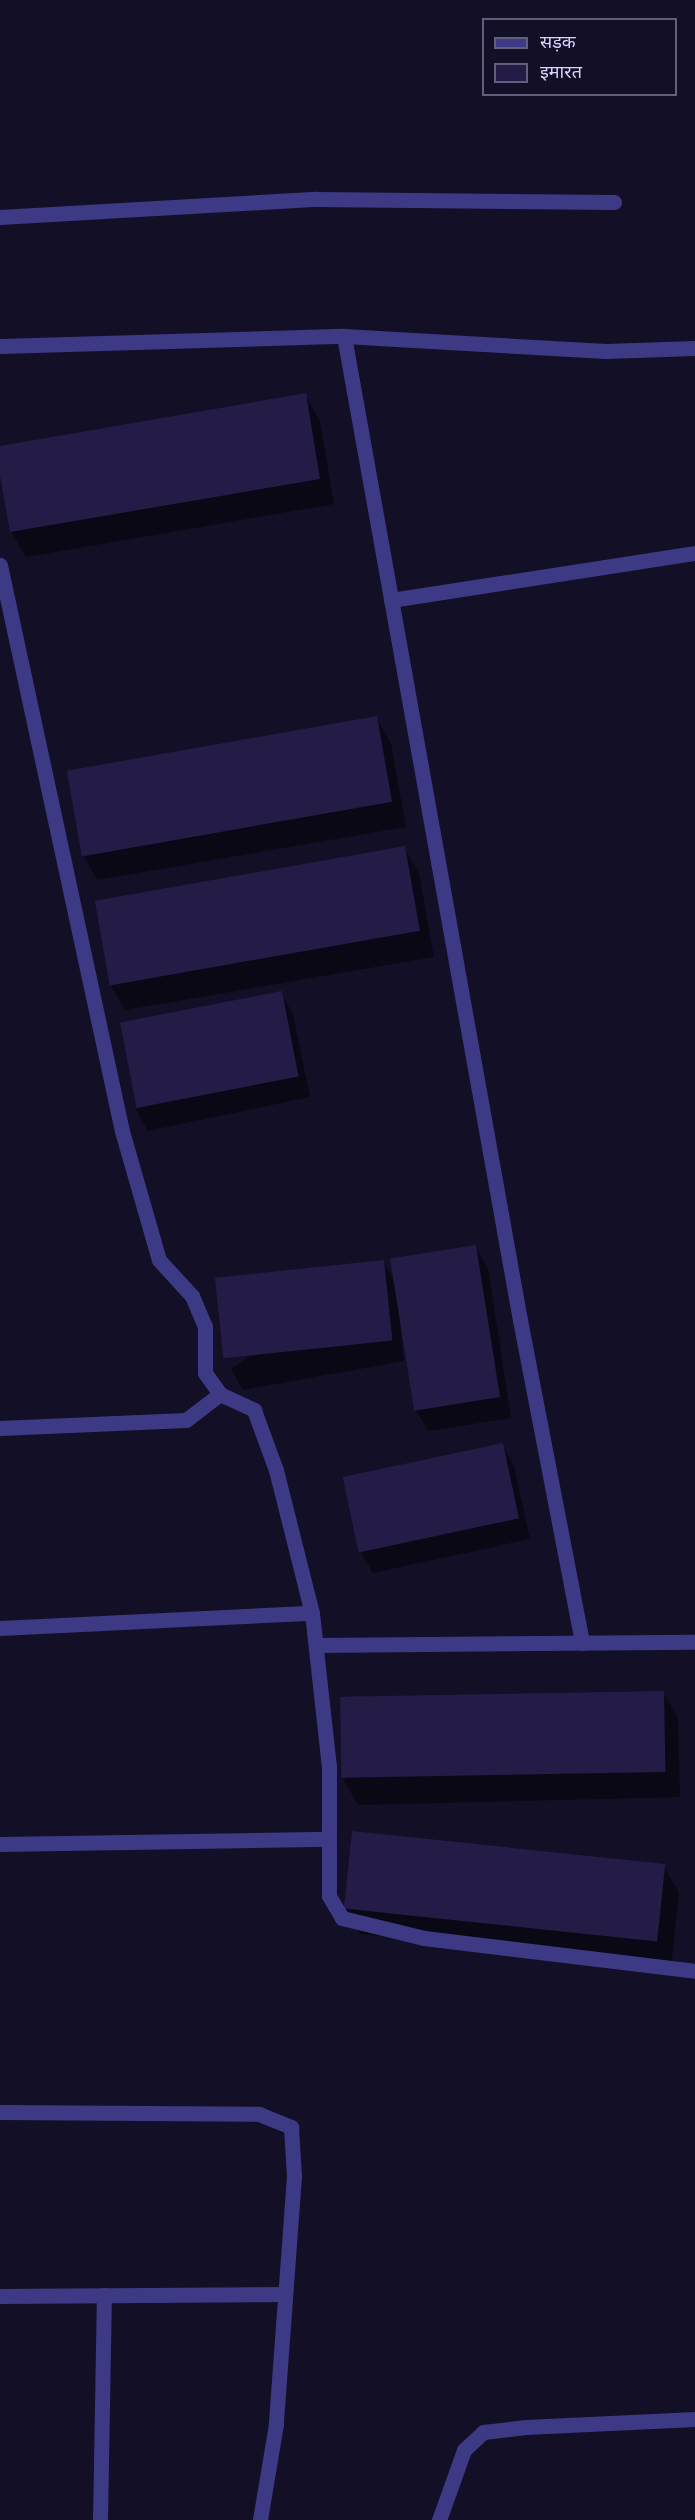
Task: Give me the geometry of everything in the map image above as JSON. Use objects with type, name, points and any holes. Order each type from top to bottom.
[{"type":"street","points":[[0,217],[315,199],[614,202]]},
{"type":"street","points":[[0,346],[344,336],[606,351],[695,348]]},
{"type":"street","points":[[344,336],[520,1320],[582,1643]]},
{"type":"street","points":[[392,600],[695,553]]},
{"type":"street","points":[[0,565],[122,1131],[159,1260],[192,1296],[205,1326],[205,1373],[220,1394],[254,1410],[276,1470],[312,1612],[329,1766],[329,1896],[342,1918],[424,1938],[695,1971]]},
{"type":"street","points":[[0,1428],[186,1420],[220,1394]]},
{"type":"street","points":[[0,1628],[312,1612]]},
{"type":"street","points":[[315,1645],[695,1642]]},
{"type":"street","points":[[0,1844],[329,1839]]},
{"type":"street","points":[[0,2112],[259,2114],[291,2127],[294,2176],[276,2424],[260,2520]]},
{"type":"street","points":[[0,2295],[285,2294]]},
{"type":"street","points":[[100,2520],[104,2295]]},
{"type":"street","points":[[439,2520],[464,2450],[483,2432],[526,2427],[695,2419]]},
{"type":"building","points":[[306,393],[320,479],[10,532],[0,476],[0,446]]},
{"type":"building","points":[[377,716],[392,802],[82,856],[67,771]]},
{"type":"building","points":[[405,846],[420,931],[110,985],[95,901]]},
{"type":"building","points":[[282,991],[299,1076],[137,1108],[120,1022]]},
{"type":"building","points":[[476,1245],[500,1397],[414,1411],[390,1259]]},
{"type":"building","points":[[384,1260],[392,1341],[223,1358],[215,1278]]},
{"type":"building","points":[[503,1443],[519,1518],[359,1552],[343,1477]]},
{"type":"building","points":[[664,1691],[665,1772],[341,1778],[340,1697]]},
{"type":"building","points":[[352,1831],[665,1864],[657,1941],[344,1909]]}]
